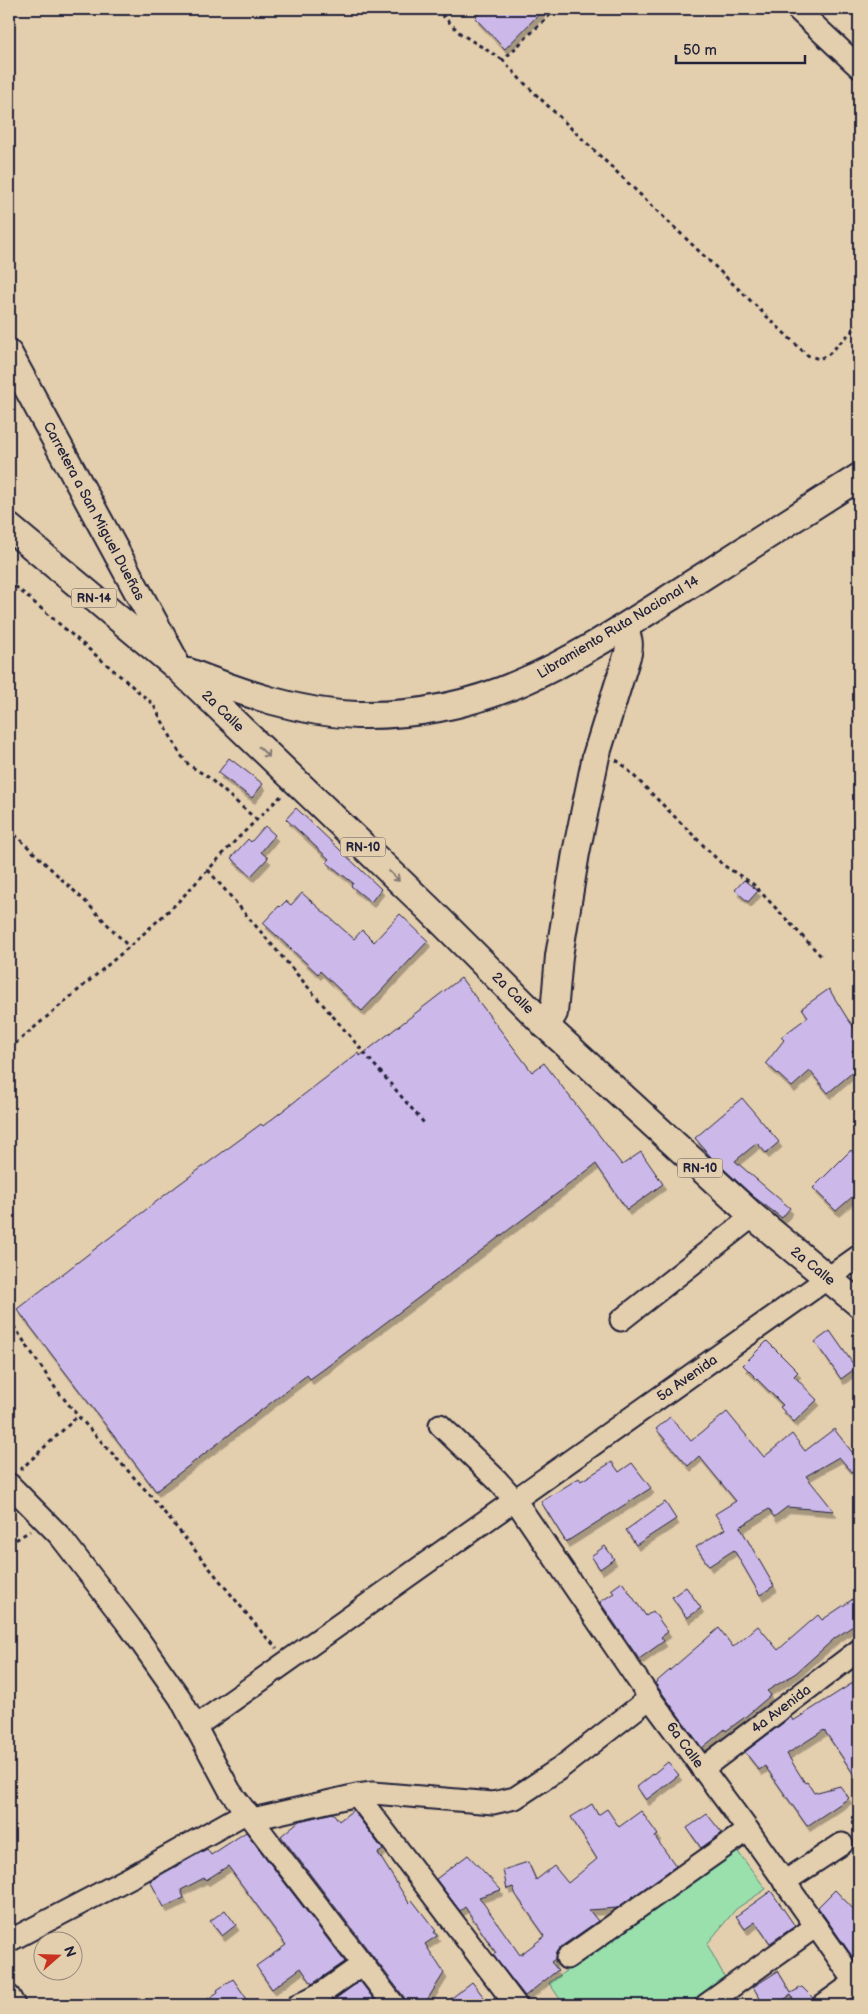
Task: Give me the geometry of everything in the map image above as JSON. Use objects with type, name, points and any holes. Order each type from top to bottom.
[{"type":"main road","name":"Carretera a San Miguel Dueñas","points":[[9,354],[179,669]]},
{"type":"main road","name":"Libramiento Ruta Nacional 14","points":[[179,669],[250,695],[281,704],[355,715],[418,713],[445,708],[502,692],[555,667],[622,628],[859,476]]},
{"type":"main road","name":"RN-14","points":[[9,527],[179,669]]},
{"type":"main road","points":[[546,1026],[554,1013],[556,1003],[559,956],[572,872],[596,756],[628,653],[630,642],[622,628]]},
{"type":"main road","name":"2a Calle","points":[[179,669],[428,909],[546,1026],[753,1216],[859,1304]]},
{"type":"street","points":[[797,9],[859,67]]},
{"type":"street","points":[[621,1320],[753,1216]]},
{"type":"street","name":"5a Avenida","points":[[195,1727],[859,1256]]},
{"type":"street","name":"6a Calle","points":[[440,1425],[515,1500],[650,1698],[748,1830],[857,1984]]},
{"type":"street","points":[[12,1479],[60,1536],[130,1627],[180,1698],[230,1791],[394,2005]]},
{"type":"street","name":"4a Avenida","points":[[702,1769],[859,1650]]},
{"type":"street","points":[[9,1942],[250,1816],[373,1793],[493,1803],[515,1798],[559,1769],[650,1698]]},
{"type":"street","points":[[357,1795],[516,2005]]},
{"type":"street","points":[[567,1958],[748,1830]]},
{"type":"street","points":[[784,1882],[842,1844]]},
{"type":"street","points":[[706,2005],[816,1926]]},
{"type":"street","points":[[298,2005],[324,1991],[363,1964]]},
{"type":"street","points":[[824,2005],[857,1984]]},
{"type":"street","points":[[9,1996],[14,2005]]},
{"type":"path","points":[[436,9],[461,34],[503,60],[520,79],[808,355],[819,359],[829,354],[859,324]]},
{"type":"path","points":[[503,60],[556,9]]},
{"type":"path","points":[[9,580],[153,704],[180,754],[189,765],[208,777],[257,820]]},
{"type":"path","points":[[596,756],[613,758],[622,764],[723,865],[753,884],[821,956]]},
{"type":"path","points":[[9,1049],[129,947],[176,904],[295,781]]},
{"type":"path","points":[[9,829],[89,905],[129,947]]},
{"type":"path","points":[[208,870],[424,1123]]},
{"type":"path","points":[[9,1319],[56,1389],[78,1416],[150,1495],[264,1635],[290,1661]]},
{"type":"path","points":[[12,1479],[78,1416]]},
{"type":"path","points":[[9,1544],[46,1521]]},
{"type":"green space","points":[[735,1848],[766,1889],[736,1909],[707,1944],[729,1985],[700,2005],[564,2005],[549,1983]]},
{"type":"building","points":[[484,9],[544,9],[505,49],[475,18]]},
{"type":"building","points":[[229,758],[263,784],[252,798],[218,773]]},
{"type":"building","points":[[296,808],[381,889],[371,902],[351,886],[353,883],[326,862],[329,859],[286,819]]},
{"type":"building","points":[[265,826],[275,835],[261,852],[268,858],[251,876],[231,858],[248,839],[251,842]]},
{"type":"building","points":[[744,880],[758,891],[748,902],[735,890]]},
{"type":"building","points":[[302,893],[354,939],[362,930],[374,942],[400,914],[428,941],[362,1011],[320,971],[318,974],[263,923],[279,906],[286,901],[291,905]]},
{"type":"building","points":[[461,978],[532,1072],[544,1063],[622,1165],[641,1152],[663,1184],[627,1210],[596,1164],[324,1369],[310,1379],[307,1375],[156,1491],[17,1309],[178,1185],[261,1124],[263,1126],[358,1053],[360,1056]]},
{"type":"building","points":[[829,989],[859,1034],[859,1045],[852,1051],[859,1060],[859,1067],[828,1093],[810,1071],[792,1087],[766,1063],[784,1040],[781,1037],[808,1017],[802,1008]]},
{"type":"building","points":[[742,1098],[779,1142],[766,1153],[757,1143],[735,1161],[790,1208],[782,1218],[754,1197],[710,1156],[695,1138]]},
{"type":"building","points":[[851,1150],[859,1160],[859,1191],[836,1211],[813,1188]]},
{"type":"building","points":[[830,1331],[856,1368],[841,1379],[815,1342]]},
{"type":"building","points":[[767,1341],[798,1372],[794,1376],[817,1400],[794,1422],[780,1407],[783,1405],[743,1365]]},
{"type":"building","points":[[727,1412],[764,1457],[792,1434],[805,1451],[834,1429],[859,1461],[859,1480],[839,1457],[806,1476],[834,1511],[787,1507],[774,1517],[769,1509],[740,1527],[774,1586],[760,1595],[734,1550],[709,1566],[696,1547],[725,1529],[715,1514],[736,1501],[699,1456],[688,1466],[656,1429],[670,1417],[691,1441]]},
{"type":"building","points":[[612,1462],[619,1472],[632,1463],[651,1488],[566,1542],[541,1502],[579,1478],[581,1481]]},
{"type":"building","points":[[665,1502],[676,1519],[636,1545],[626,1530]]},
{"type":"building","points":[[605,1546],[614,1559],[600,1569],[591,1556]]},
{"type":"building","points":[[622,1582],[646,1616],[653,1611],[668,1632],[661,1637],[664,1641],[639,1659],[600,1602],[614,1593],[611,1590]]},
{"type":"building","points":[[686,1587],[701,1608],[687,1618],[672,1597]]},
{"type":"building","points":[[859,1595],[859,1622],[835,1638],[796,1673],[767,1691],[771,1695],[745,1717],[726,1731],[725,1729],[702,1748],[655,1683],[719,1628],[733,1647],[758,1626],[778,1650],[818,1615],[822,1620]]},
{"type":"building","points":[[859,1679],[859,1782],[824,1730],[787,1754],[805,1783],[807,1782],[814,1793],[840,1786],[849,1798],[807,1826],[765,1766],[759,1770],[745,1752],[791,1717],[793,1721]]},
{"type":"building","points":[[668,1762],[679,1775],[646,1800],[637,1787]]},
{"type":"building","points":[[592,1804],[598,1815],[607,1809],[619,1827],[641,1811],[658,1835],[655,1837],[676,1866],[617,1908],[589,1910],[598,1921],[559,1948],[555,1959],[551,1962],[558,1970],[525,1996],[493,1955],[496,1953],[465,1907],[460,1911],[436,1879],[468,1855],[501,1890],[479,1897],[520,1955],[545,1936],[516,1895],[513,1887],[507,1889],[503,1870],[528,1862],[536,1880],[554,1866],[568,1883],[597,1859],[571,1817]]},
{"type":"building","points":[[353,1810],[383,1850],[378,1853],[409,1903],[412,1900],[436,1931],[434,1932],[437,1936],[425,1944],[444,1973],[424,2005],[406,2005],[404,1997],[281,1836],[299,1821],[333,1813],[339,1821]]},
{"type":"building","points":[[707,1814],[722,1833],[701,1848],[687,1828]]},
{"type":"building","points":[[246,1832],[345,1962],[312,1984],[301,1968],[272,1989],[256,1966],[286,1945],[228,1866],[206,1880],[204,1878],[181,1890],[184,1898],[164,1907],[150,1881],[207,1849],[211,1855]]},
{"type":"building","points":[[835,1890],[859,1915],[859,1966],[818,1907]]},
{"type":"building","points":[[771,1891],[795,1926],[770,1943],[755,1922],[745,1929],[736,1916]]},
{"type":"building","points":[[225,1910],[236,1925],[222,1936],[210,1921]]},
{"type":"building","points":[[778,1971],[791,1993],[802,1987],[813,1998],[811,2005],[796,2005],[791,1995],[775,2005],[764,2005],[753,1987]]},
{"type":"building","points":[[233,1979],[251,2005],[199,2005],[218,1992],[217,1990]]},
{"type":"building","points":[[360,1981],[378,2005],[325,2005],[332,2001]]},
{"type":"building","points":[[472,1982],[490,2005],[443,2005]]}]
